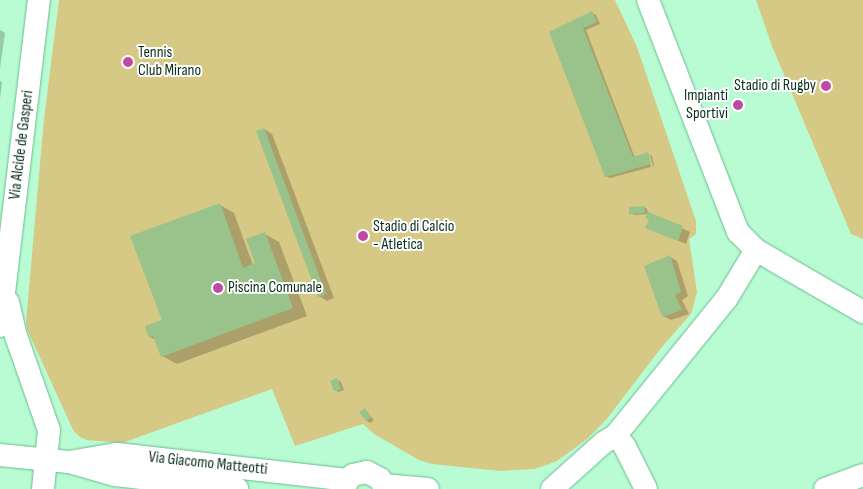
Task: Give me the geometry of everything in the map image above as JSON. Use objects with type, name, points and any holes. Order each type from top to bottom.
[{"type":"street","name":"Via Alcide de Gasperi","points":[[0,326],[5,289],[8,192],[38,0]]},
{"type":"street","points":[[648,0],[738,232],[756,250],[863,312]]},
{"type":"street","points":[[552,489],[603,443],[616,435],[727,298],[756,250]]},
{"type":"street","name":"Via Alcide de Gasperi","points":[[5,289],[16,336],[49,430],[42,489]]},
{"type":"street","points":[[616,435],[625,447],[646,489]]},
{"type":"street","name":"Via Giacomo Matteotti","points":[[0,455],[69,462],[115,475],[346,484],[353,475],[367,472],[374,474],[384,487],[428,489]]},
{"type":"street","points":[[825,489],[863,475]]},
{"type":"street","name":"Via Giacomo Matteotti","points":[[153,476],[237,489]]},
{"type":"shaded area","name":"Stadio di Calcio - Atletica","points":[[59,0],[615,0],[637,47],[696,221],[696,234],[689,239],[697,292],[691,314],[661,348],[606,420],[587,439],[557,461],[535,469],[501,471],[432,464],[419,460],[374,434],[363,424],[295,446],[272,389],[122,443],[87,440],[80,437],[73,430],[27,329],[26,322],[44,119]]},
{"type":"shaded area","name":"Stadio di Rugby","points":[[756,0],[863,0],[863,239],[851,234],[772,46]]},
{"type":"building","points":[[592,11],[597,22],[583,28],[633,157],[648,152],[651,164],[605,177],[549,32]]},
{"type":"building","points":[[264,128],[326,294],[318,297],[256,131]]},
{"type":"building","name":"Piscina Comunale","points":[[220,203],[243,268],[255,263],[246,239],[265,232],[293,308],[161,357],[153,336],[149,338],[145,326],[162,320],[130,236]]},
{"type":"building","points":[[644,206],[645,213],[629,214],[629,207]]},
{"type":"building","points":[[648,212],[683,226],[678,241],[645,228],[649,220],[645,218]]},
{"type":"building","points":[[670,255],[681,292],[675,295],[682,310],[662,317],[644,266]]},
{"type":"building","points":[[337,378],[341,389],[334,391],[330,381]]},
{"type":"building","points":[[365,408],[371,417],[366,421],[359,412]]},
{"type":"place","name":"Tennis Club Mirano","points":[[128,62]]},
{"type":"place","name":"Stadio di Rugby","points":[[826,86]]},
{"type":"place","name":"Impianti Sportivi","points":[[738,105]]},
{"type":"place","name":"Stadio di Calcio - Atletica","points":[[363,236]]},
{"type":"place","name":"Piscina Comunale","points":[[218,288]]}]
